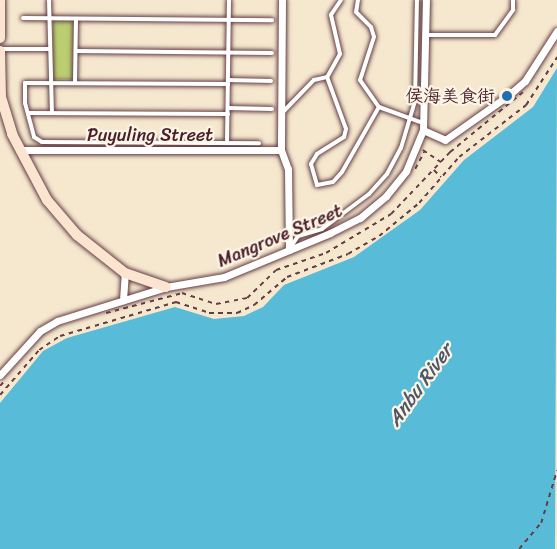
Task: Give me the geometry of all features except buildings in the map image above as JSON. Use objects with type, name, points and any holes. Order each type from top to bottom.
[{"type":"street","points":[[0,0],[0,38]]},
{"type":"street","points":[[282,0],[281,150],[288,169],[289,250]]},
{"type":"street","name":"Mangrove Street","points":[[0,375],[39,331],[75,315],[123,300],[166,288],[224,277],[360,218],[386,196],[421,149],[426,0]]},
{"type":"street","points":[[423,127],[445,140],[510,94],[525,81],[557,31]]},
{"type":"street","points":[[0,50],[1,97],[20,150],[48,200],[77,235],[124,273],[166,288]]},
{"type":"street","name":"Puyuling Street","points":[[20,150],[281,150]]},
{"type":"street","points":[[123,300],[124,273]]},
{"type":"lane","points":[[49,0],[52,113]]},
{"type":"lane","points":[[227,143],[229,0]]},
{"type":"lane","points":[[281,114],[314,80],[327,77],[340,54],[331,15],[341,0]]},
{"type":"lane","points":[[358,0],[356,12],[370,27],[374,37],[360,80],[379,107],[412,119],[423,127]]},
{"type":"lane","points":[[289,250],[298,236],[322,230],[369,194],[387,174],[412,119],[417,81],[417,0]]},
{"type":"lane","points":[[426,35],[495,35],[513,10],[513,0]]},
{"type":"lane","points":[[23,18],[272,20]]},
{"type":"lane","points":[[75,83],[76,19]]},
{"type":"lane","points":[[0,50],[49,49]]},
{"type":"lane","points":[[76,51],[272,53]]},
{"type":"lane","points":[[327,77],[346,129],[344,137],[317,154],[311,164],[318,185],[333,182],[342,172],[379,107]]},
{"type":"lane","points":[[259,143],[42,142],[34,137],[28,113],[25,83],[271,81]]},
{"type":"lane","points":[[228,108],[272,109]]},
{"type":"lane","points":[[28,113],[228,114]]},
{"type":"path","points":[[412,173],[421,149],[441,162]]},
{"type":"path","points":[[434,170],[441,177]]},
{"type":"path","points":[[188,304],[192,295]]},
{"type":"path","points":[[519,549],[541,523],[557,470]]},
{"type":"green space","points":[[53,21],[73,21],[73,79],[52,79]]},
{"type":"water","name":"Anbu River","points":[[557,68],[555,549],[0,549],[0,403],[43,351],[67,338],[175,307],[214,319],[244,316],[263,307],[284,285],[354,257],[420,210],[464,160],[533,107]]},
{"type":"place","name":"侯海美食街","points":[[507,96]]}]
